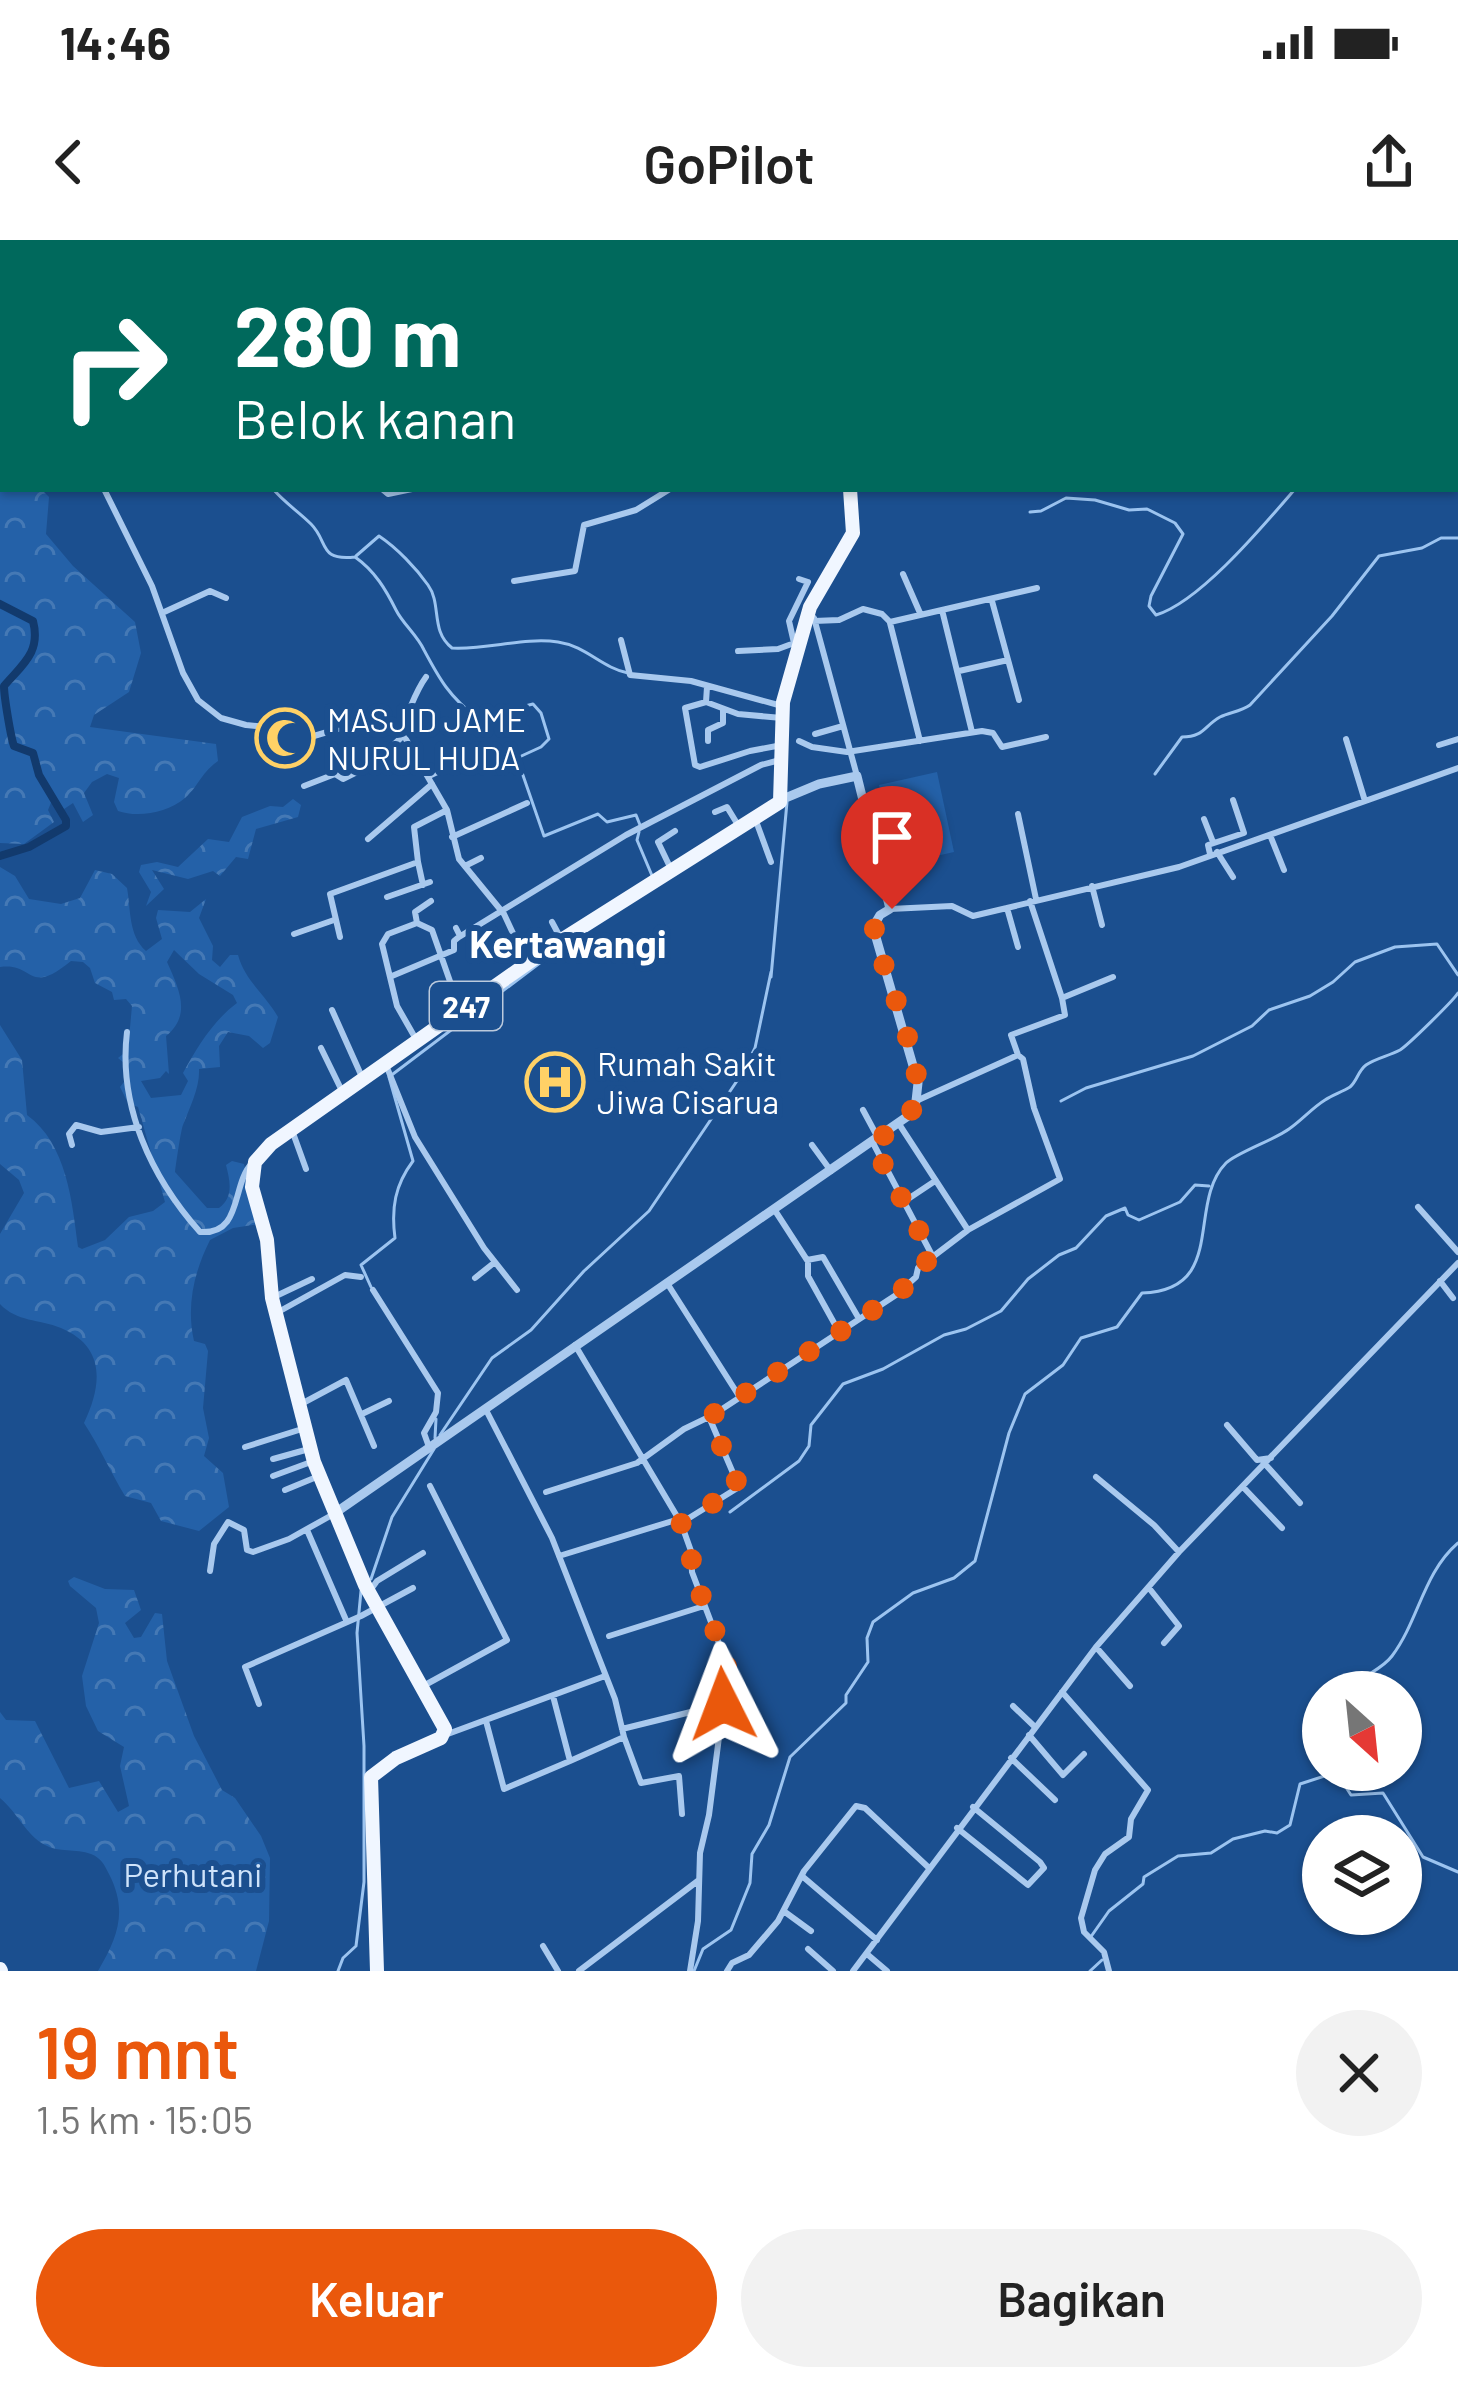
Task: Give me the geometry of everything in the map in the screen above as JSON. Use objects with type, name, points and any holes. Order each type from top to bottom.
[{"type":"main road","points":[[785,798],[789,749],[782,712],[798,642],[853,533],[850,492]]},
{"type":"main road","name":"247","points":[[256,1162],[264,1150],[527,964],[785,798]]},
{"type":"main road","points":[[256,1162],[252,1187],[267,1240],[274,1305],[314,1462],[370,1593],[423,1686],[444,1736],[371,1777],[377,1971]]},
{"type":"street","points":[[105,492],[198,700],[221,718],[298,730],[311,738],[349,724],[402,732]]},
{"type":"street","points":[[514,580],[575,571],[584,525],[636,510],[665,492]]},
{"type":"street","points":[[903,574],[920,613]]},
{"type":"street","points":[[738,651],[778,649],[798,642],[789,621],[808,582],[799,578]]},
{"type":"street","points":[[890,622],[1037,588]]},
{"type":"street","points":[[162,613],[210,591],[226,598]]},
{"type":"street","points":[[992,601],[1019,700]]},
{"type":"street","points":[[890,909],[812,614],[839,620],[863,609],[882,614],[890,622],[920,741]]},
{"type":"street","points":[[942,610],[972,732]]},
{"type":"street","points":[[621,640],[629,674],[707,687],[782,712]]},
{"type":"street","points":[[958,672],[1008,660]]},
{"type":"street","points":[[304,786],[335,774],[343,779],[368,766],[402,732],[415,693],[426,677]]},
{"type":"street","points":[[706,702],[707,687]]},
{"type":"street","points":[[782,712],[723,710],[706,702],[685,708],[690,752],[699,767],[750,751],[812,747],[850,752],[972,732],[993,733],[1002,747],[1046,736]]},
{"type":"street","points":[[708,742],[708,730],[724,723],[723,710]]},
{"type":"street","points":[[815,734],[843,726]]},
{"type":"street","points":[[402,732],[447,810],[465,866],[500,910],[527,964]]},
{"type":"street","points":[[1346,739],[1365,801]]},
{"type":"street","points":[[1439,745],[1458,739]]},
{"type":"street","points":[[392,976],[443,957],[454,950],[458,933],[789,749]]},
{"type":"street","points":[[368,838],[430,780],[465,761],[517,758]]},
{"type":"street","points":[[916,1101],[918,1083],[909,1047],[874,935],[875,921],[890,909],[952,905],[971,916],[1179,867],[1458,767]]},
{"type":"street","points":[[785,798],[857,776]]},
{"type":"street","points":[[1233,800],[1244,833]]},
{"type":"street","points":[[452,837],[527,803]]},
{"type":"street","points":[[715,812],[730,808],[740,828]]},
{"type":"street","points":[[387,897],[427,884],[418,862],[414,827],[447,810]]},
{"type":"street","points":[[546,1492],[610,1474],[645,1458],[896,1295],[916,1277],[917,1268],[968,1230],[1060,1179],[1011,1034],[1065,1015],[1033,900],[1018,814]]},
{"type":"street","points":[[755,819],[771,862]]},
{"type":"street","points":[[1204,819],[1214,842]]},
{"type":"street","points":[[672,870],[658,842],[675,831]]},
{"type":"street","points":[[1233,877],[1207,846],[1244,833],[1254,839]]},
{"type":"street","points":[[1270,835],[1284,870]]},
{"type":"street","points":[[465,866],[481,858]]},
{"type":"street","points":[[340,937],[328,898],[334,892],[418,862]]},
{"type":"street","points":[[1092,886],[1102,925]]},
{"type":"street","points":[[417,923],[415,913],[431,901]]},
{"type":"street","points":[[1007,908],[1018,947]]},
{"type":"street","points":[[294,934],[334,920]]},
{"type":"street","points":[[552,922],[562,940]]},
{"type":"street","points":[[417,923],[432,930],[460,1011]]},
{"type":"street","points":[[417,923],[385,938],[382,944],[397,1006],[417,1042]]},
{"type":"street","points":[[1062,998],[1113,977]]},
{"type":"street","points":[[332,1010],[363,1081]]},
{"type":"street","points":[[128,1032],[125,1080],[157,1177],[200,1232],[217,1231],[228,1222],[245,1171],[256,1162]]},
{"type":"street","points":[[321,1048],[344,1094]]},
{"type":"street","points":[[210,1571],[214,1544],[228,1522],[244,1530],[250,1552],[307,1530],[875,1142],[899,1124],[916,1101],[1018,1055]]},
{"type":"street","points":[[386,1065],[415,1137],[517,1290]]},
{"type":"street","points":[[863,1110],[933,1257]]},
{"type":"street","points":[[899,1124],[968,1230]]},
{"type":"street","points":[[72,1145],[69,1134],[76,1125],[101,1132],[139,1126]]},
{"type":"street","points":[[292,1130],[306,1169]]},
{"type":"street","points":[[851,1139],[860,1152]]},
{"type":"street","points":[[812,1145],[831,1171]]},
{"type":"street","points":[[905,1201],[935,1181]]},
{"type":"street","points":[[1418,1207],[1458,1252]]},
{"type":"street","points":[[774,1209],[808,1261],[808,1276],[838,1330]]},
{"type":"street","points":[[808,1261],[821,1255],[858,1317]]},
{"type":"street","points":[[475,1278],[495,1262]]},
{"type":"street","points":[[854,1971],[1096,1647],[1179,1552],[1458,1263]]},
{"type":"street","points":[[274,1305],[345,1275],[361,1277]]},
{"type":"street","points":[[274,1305],[312,1279]]},
{"type":"street","points":[[1440,1282],[1453,1298]]},
{"type":"street","points":[[667,1283],[740,1396]]},
{"type":"street","points":[[373,1290],[438,1393],[436,1412],[424,1433],[434,1444]]},
{"type":"street","points":[[575,1346],[680,1521],[704,1606],[728,1667],[700,1853],[690,1971]]},
{"type":"street","points":[[299,1405],[346,1380],[374,1446]]},
{"type":"street","points":[[362,1414],[388,1401]]},
{"type":"street","points":[[486,1410],[559,1556],[641,1784],[679,1776],[682,1814]]},
{"type":"street","points":[[559,1556],[680,1521],[739,1487],[709,1417]]},
{"type":"street","points":[[1227,1425],[1256,1460],[1268,1461],[1300,1503]]},
{"type":"street","points":[[245,1447],[305,1428]]},
{"type":"street","points":[[272,1460],[314,1462]]},
{"type":"street","points":[[273,1476],[314,1462]]},
{"type":"street","points":[[285,1490],[314,1462]]},
{"type":"street","points":[[1096,1477],[1179,1552]]},
{"type":"street","points":[[423,1686],[507,1640],[430,1486]]},
{"type":"street","points":[[1243,1487],[1282,1528]]},
{"type":"street","points":[[307,1530],[346,1620]]},
{"type":"street","points":[[259,1704],[244,1667],[358,1616],[377,1581],[423,1553]]},
{"type":"street","points":[[370,1593],[412,1588]]},
{"type":"street","points":[[1149,1588],[1180,1625],[1164,1643]]},
{"type":"street","points":[[609,1636],[704,1606]]},
{"type":"street","points":[[1096,1647],[1130,1686]]},
{"type":"street","points":[[444,1736],[604,1676]]},
{"type":"street","points":[[1062,1692],[1148,1790],[1131,1820],[1129,1837],[1105,1854],[1095,1870],[1082,1918],[1084,1932],[1104,1952],[1109,1971]]},
{"type":"street","points":[[553,1696],[570,1761]]},
{"type":"street","points":[[486,1721],[504,1790],[623,1733],[723,1704]]},
{"type":"street","points":[[1013,1706],[1036,1727]]},
{"type":"street","points":[[1029,1735],[1063,1775],[1084,1754]]},
{"type":"street","points":[[1011,1758],[1055,1800]]},
{"type":"street","points":[[727,1971],[749,1955],[784,1912],[801,1876],[852,1809],[860,1805],[928,1867]]},
{"type":"street","points":[[957,1828],[1028,1885],[1041,1873],[1040,1862],[973,1807]]},
{"type":"street","points":[[801,1876],[877,1940]]},
{"type":"street","points":[[579,1971],[699,1880]]},
{"type":"street","points":[[784,1912],[811,1931]]},
{"type":"street","points":[[543,1946],[558,1971]]},
{"type":"street","points":[[808,1948],[833,1971]]},
{"type":"street","points":[[867,1954],[886,1971]]},
{"type":"green space","points":[[0,492],[44,492],[49,497],[46,534],[73,566],[135,622],[141,653],[129,692],[94,715],[90,727],[216,744],[218,761],[178,803],[143,814],[118,811],[114,802],[119,778],[107,774],[84,793],[93,815],[83,822],[73,803],[64,809],[52,800],[48,810],[54,822],[24,844],[0,843]]},
{"type":"green space","points":[[937,772],[954,852],[896,865],[879,785]]},
{"type":"green space","points":[[293,799],[301,805],[298,817],[256,829],[248,859],[236,857],[220,876],[213,871],[188,879],[152,870],[164,889],[146,906],[151,892],[139,872],[141,865],[157,862],[178,867],[208,839],[229,842],[242,817],[270,806],[283,807]]},
{"type":"green space","points":[[0,867],[15,876],[29,899],[61,904],[80,898],[95,870],[112,874],[127,888],[133,930],[146,951],[162,939],[158,910],[190,912],[206,899],[199,918],[213,946],[212,960],[220,967],[230,955],[238,955],[278,1017],[270,1043],[263,1048],[249,1036],[228,1032],[219,1046],[220,1067],[199,1069],[177,1155],[175,1172],[207,1208],[219,1208],[227,1199],[226,1165],[232,1161],[244,1164],[259,1224],[233,1228],[210,1240],[193,1289],[194,1341],[205,1344],[208,1351],[203,1408],[209,1438],[204,1456],[223,1473],[229,1507],[199,1531],[161,1521],[151,1503],[125,1496],[84,1423],[96,1381],[93,1356],[86,1346],[61,1328],[21,1317],[0,1304],[0,1234],[24,1193],[19,1180],[0,1164],[0,1025],[22,1060],[27,1115],[51,1142],[65,1175],[78,1247],[105,1240],[129,1217],[153,1211],[165,1202],[138,1107],[128,1103],[120,1087],[127,1078],[118,1058],[128,1050],[132,1006],[126,999],[114,1000],[112,992],[95,983],[83,962],[71,961],[38,977],[0,967]],"holes":[[[174,950],[199,974],[233,995],[237,1003],[194,1053],[183,1073],[188,1081],[181,1095],[151,1098],[141,1081],[160,1078],[166,1071],[169,1074],[166,1036],[181,1010],[167,962]]]},
{"type":"green space","name":"Perhutani","points":[[74,1577],[105,1589],[134,1590],[141,1610],[125,1623],[134,1638],[141,1637],[155,1613],[162,1614],[167,1661],[194,1736],[222,1790],[235,1798],[270,1858],[269,1921],[256,1971],[98,1971],[111,1947],[119,1912],[115,1887],[105,1867],[91,1854],[38,1841],[0,1798],[0,1712],[6,1720],[35,1721],[69,1788],[99,1781],[118,1812],[129,1806],[120,1766],[124,1747],[98,1731],[86,1706],[82,1676],[99,1623],[96,1608],[70,1586],[68,1581]]},
{"type":"waterway","points":[[276,492],[311,524],[330,553],[355,557],[374,575],[440,679],[467,710],[477,718],[533,704],[541,713],[549,739],[517,758],[544,836],[598,814],[607,822],[636,815],[640,825]]},
{"type":"waterway","points":[[1030,512],[1066,498],[1095,500],[1129,510],[1147,509],[1175,523],[1183,534],[1151,596],[1149,606],[1156,615],[1211,579],[1292,492]]},
{"type":"waterway","points":[[356,556],[379,536],[399,552],[432,592],[441,634],[452,648],[558,642],[628,673]]},
{"type":"waterway","points":[[1155,774],[1182,737],[1199,733],[1220,717],[1250,705],[1332,616],[1379,556],[1422,548],[1441,538],[1458,538]]},
{"type":"waterway","points":[[0,604],[33,621],[35,632],[29,657],[4,686],[14,746],[33,753],[39,775],[66,820],[66,826],[29,847],[0,856]]},
{"type":"waterway","points":[[440,1435],[492,1358],[531,1330],[584,1271],[649,1211],[743,1072],[755,1048],[771,972],[771,977],[787,802]]},
{"type":"waterway","points":[[639,832],[637,840],[653,878]]},
{"type":"waterway","points":[[1061,1101],[1086,1088],[1193,1056],[1252,1026],[1269,1010],[1310,996],[1355,962],[1395,947],[1437,944],[1458,975]]},
{"type":"waterway","points":[[371,1287],[361,1265],[395,1238],[396,1197],[413,1161],[389,1077],[549,956]]},
{"type":"waterway","points":[[694,1971],[703,1949],[731,1930],[750,1883],[752,1854],[769,1825],[790,1757],[846,1703],[846,1695],[868,1662],[867,1638],[873,1622],[913,1593],[954,1578],[975,1561],[1009,1433],[1025,1394],[1063,1365],[1081,1338],[1117,1327],[1142,1293],[1169,1288],[1186,1277],[1196,1261],[1214,1180],[1226,1163],[1283,1133],[1320,1103],[1350,1087],[1366,1065],[1405,1046],[1458,993]]},
{"type":"waterway","points":[[730,1512],[799,1461],[809,1446],[811,1425],[843,1384],[1001,1311],[1028,1279],[1076,1248],[1106,1216],[1125,1208],[1139,1220],[1180,1202],[1195,1185],[1209,1186]]},
{"type":"waterway","points":[[435,1438],[436,1419]]},
{"type":"waterway","points":[[371,1579],[392,1517],[434,1449]]},
{"type":"waterway","points":[[1374,1671],[1392,1656],[1437,1568],[1458,1543]]},
{"type":"waterway","points":[[338,1971],[356,1946],[364,1882],[364,1746],[357,1633],[361,1591]]},
{"type":"waterway","points":[[1090,1938],[1109,1911],[1143,1884],[1144,1877],[1178,1856],[1211,1853],[1233,1839],[1265,1831],[1277,1833],[1290,1825],[1302,1783]]},
{"type":"waterway","points":[[1348,1791],[1351,1795],[1383,1793],[1423,1857],[1458,1872]]},
{"type":"waterway","points":[[1090,1971],[1102,1960]]},
{"type":"place","name":"MASJID JAME NURUL HUDA","points":[[285,738]]},
{"type":"place","name":"Rumah Sakit Jiwa Cisarua","points":[[555,1082]]},
{"type":"district","name":"Kertawangi","points":[[568,942]]},
{"type":"route","points":[[723,1704],[727,1662],[692,1572],[691,1551],[681,1523],[739,1487],[709,1417],[896,1295],[916,1277],[917,1268],[933,1257],[872,1143],[908,1116],[918,1095],[909,1047],[873,928],[892,909]]}]
